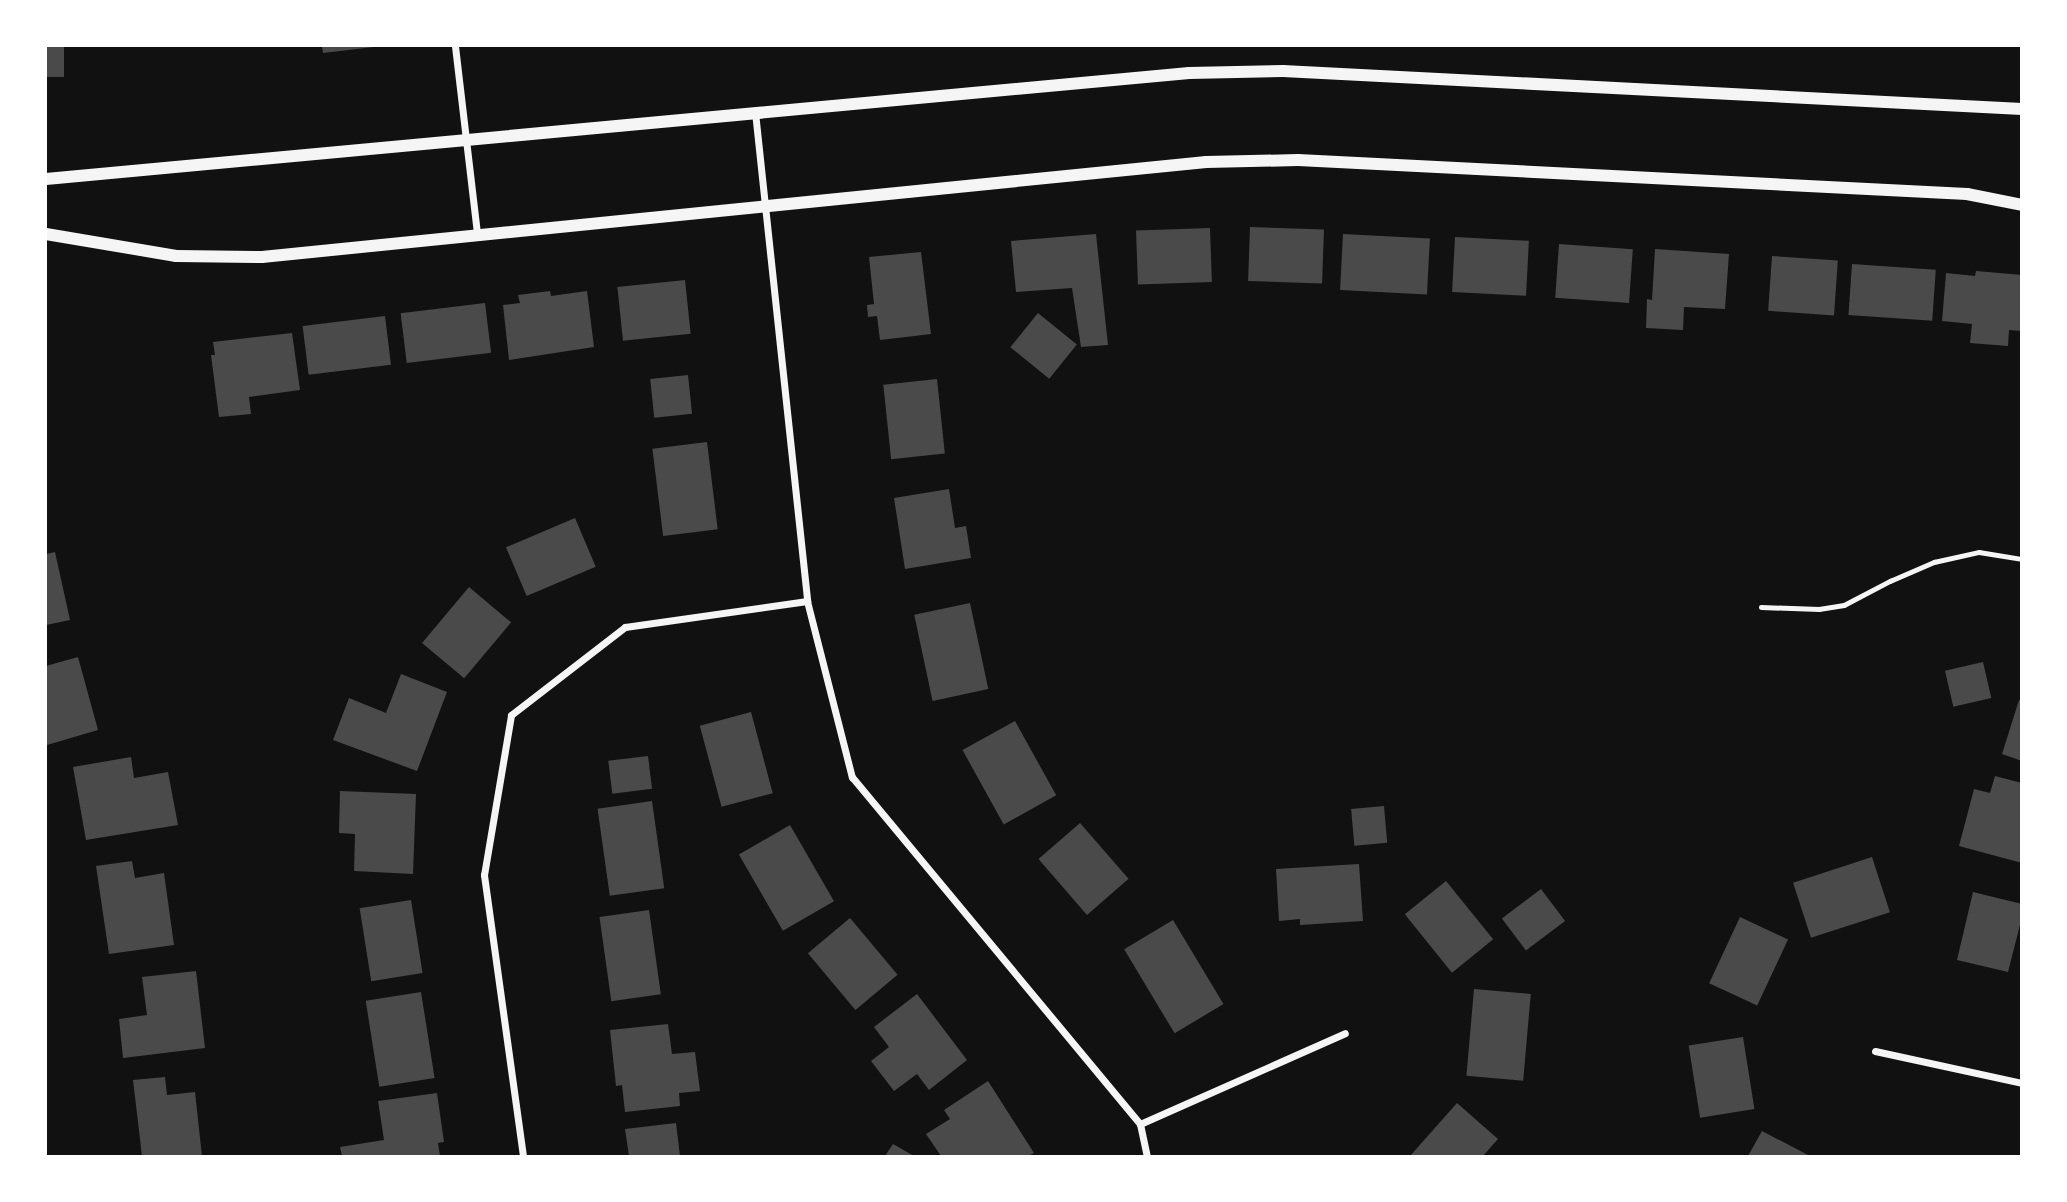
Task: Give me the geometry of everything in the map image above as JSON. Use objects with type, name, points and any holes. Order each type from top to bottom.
[{"type":"street","points":[[455,46],[477,233]]},
{"type":"street","points":[[46,179],[1189,73],[1283,71],[2021,109]]},
{"type":"street","points":[[755,112],[807,601],[852,777],[1140,1124],[1147,1157]]},
{"type":"street","points":[[46,234],[176,256],[225,259],[1206,162],[1298,160],[1967,194],[2021,205]]},
{"type":"street","points":[[523,1157],[484,875],[511,715],[625,627],[807,601]]},
{"type":"street","points":[[1140,1124],[1345,1033]]},
{"type":"street","points":[[1875,1051],[2021,1083]]},
{"type":"path","points":[[1760,607],[1819,609],[1844,605],[1934,562],[1979,552],[2021,559]]},
{"type":"building","points":[[46,46],[64,46],[64,77],[46,77]]},
{"type":"building","points":[[322,46],[374,46],[374,47],[323,53]]},
{"type":"building","points":[[1250,227],[1324,230],[1322,284],[1248,281]]},
{"type":"building","points":[[1210,228],[1212,282],[1138,285],[1136,231]]},
{"type":"building","points":[[1096,234],[1108,345],[1081,347],[1072,288],[1016,292],[1011,241]]},
{"type":"building","points":[[1343,234],[1430,239],[1427,294],[1340,290]]},
{"type":"building","points":[[1455,237],[1529,241],[1526,296],[1452,292]]},
{"type":"building","points":[[1559,244],[1633,249],[1629,303],[1555,298]]},
{"type":"building","points":[[1655,249],[1729,254],[1725,309],[1684,307],[1683,330],[1646,328],[1647,299],[1652,300]]},
{"type":"building","points":[[921,252],[931,334],[880,340],[877,316],[868,317],[867,305],[874,304],[869,257]]},
{"type":"building","points":[[1772,256],[1838,261],[1834,315],[1768,311]]},
{"type":"building","points":[[1852,264],[1936,270],[1932,321],[1848,315]]},
{"type":"building","points":[[1976,271],[2022,275],[2022,331],[2009,330],[2008,346],[1970,343],[1972,324],[1942,321],[1946,273],[1975,276]]},
{"type":"building","points":[[685,280],[691,334],[623,341],[617,287]]},
{"type":"building","points":[[550,291],[551,296],[587,291],[594,347],[509,360],[503,305],[520,303],[518,295]]},
{"type":"building","points":[[485,303],[491,353],[407,363],[401,313]]},
{"type":"building","points":[[1038,313],[1077,344],[1049,379],[1010,347]]},
{"type":"building","points":[[385,316],[391,365],[309,375],[303,326]]},
{"type":"building","points":[[292,333],[300,390],[249,397],[251,414],[219,417],[211,355],[215,355],[213,342]]},
{"type":"building","points":[[688,375],[692,414],[654,418],[650,379]]},
{"type":"building","points":[[937,379],[945,454],[891,459],[883,385]]},
{"type":"building","points":[[707,442],[718,529],[663,536],[652,449]]},
{"type":"building","points":[[949,489],[955,528],[966,526],[971,558],[905,569],[894,498]]},
{"type":"building","points":[[575,518],[596,567],[527,596],[506,547]]},
{"type":"building","points":[[55,552],[70,620],[46,625],[46,554]]},
{"type":"building","points":[[469,587],[511,622],[464,678],[422,643]]},
{"type":"building","points":[[970,603],[988,689],[933,701],[914,615]]},
{"type":"building","points":[[78,657],[98,730],[47,745],[46,666]]},
{"type":"building","points":[[1983,662],[1991,698],[1953,707],[1945,671]]},
{"type":"building","points":[[401,674],[447,692],[417,771],[333,740],[349,698],[386,713]]},
{"type":"building","points":[[2019,700],[2022,701],[2022,761],[2002,754]]},
{"type":"building","points":[[751,712],[773,793],[722,807],[700,726]]},
{"type":"building","points":[[1015,721],[1056,795],[1004,824],[963,750]]},
{"type":"building","points":[[648,756],[652,789],[612,794],[608,761]]},
{"type":"building","points":[[131,757],[134,778],[168,772],[178,825],[86,840],[73,767]]},
{"type":"building","points":[[1995,776],[2022,783],[2022,863],[1959,846],[1974,789],[1990,793]]},
{"type":"building","points":[[340,791],[416,794],[413,874],[354,871],[355,834],[339,833]]},
{"type":"building","points":[[652,801],[664,888],[610,896],[598,809]]},
{"type":"building","points":[[1384,806],[1387,843],[1354,846],[1351,809]]},
{"type":"building","points":[[1080,823],[1129,879],[1087,915],[1038,859]]},
{"type":"building","points":[[790,825],[834,901],[783,931],[739,854]]},
{"type":"building","points":[[1872,857],[1890,912],[1811,938],[1793,883]]},
{"type":"building","points":[[132,861],[135,878],[164,873],[174,945],[109,954],[96,866]]},
{"type":"building","points":[[1359,864],[1363,921],[1300,925],[1300,919],[1279,921],[1276,869]]},
{"type":"building","points":[[1446,881],[1493,939],[1452,973],[1405,914]]},
{"type":"building","points":[[1541,889],[1565,921],[1526,950],[1502,918]]},
{"type":"building","points":[[1973,892],[2022,904],[2022,917],[2008,972],[1957,960]]},
{"type":"building","points":[[411,900],[423,973],[371,981],[360,908]]},
{"type":"building","points":[[649,910],[661,994],[611,1001],[599,917]]},
{"type":"building","points":[[1740,917],[1788,939],[1757,1006],[1709,983]]},
{"type":"building","points":[[850,918],[898,975],[855,1010],[808,953]]},
{"type":"building","points":[[1173,920],[1223,1004],[1175,1033],[1124,949]]},
{"type":"building","points":[[196,971],[205,1048],[123,1058],[119,1019],[147,1015],[142,977]]},
{"type":"building","points":[[1474,989],[1531,994],[1523,1081],[1466,1076]]},
{"type":"building","points":[[421,992],[435,1078],[379,1087],[366,1001]]},
{"type":"building","points":[[917,994],[967,1060],[929,1090],[917,1074],[894,1091],[871,1061],[889,1047],[874,1027]]},
{"type":"building","points":[[668,1024],[672,1054],[695,1052],[700,1091],[679,1093],[680,1106],[625,1112],[622,1085],[616,1086],[610,1030]]},
{"type":"building","points":[[1743,1037],[1754,1109],[1700,1118],[1689,1046]]},
{"type":"building","points":[[165,1077],[167,1095],[195,1092],[202,1156],[142,1156],[133,1080]]},
{"type":"building","points":[[988,1081],[1034,1153],[1028,1156],[941,1156],[926,1134],[950,1119],[944,1110]]},
{"type":"building","points":[[437,1093],[444,1142],[438,1143],[440,1156],[342,1156],[340,1147],[384,1140],[378,1101]]},
{"type":"building","points":[[1457,1103],[1498,1139],[1483,1156],[1410,1156]]},
{"type":"building","points":[[676,1123],[680,1156],[629,1156],[625,1129]]},
{"type":"building","points":[[1762,1131],[1810,1156],[1748,1156]]},
{"type":"building","points":[[893,1144],[914,1156],[885,1156]]}]
